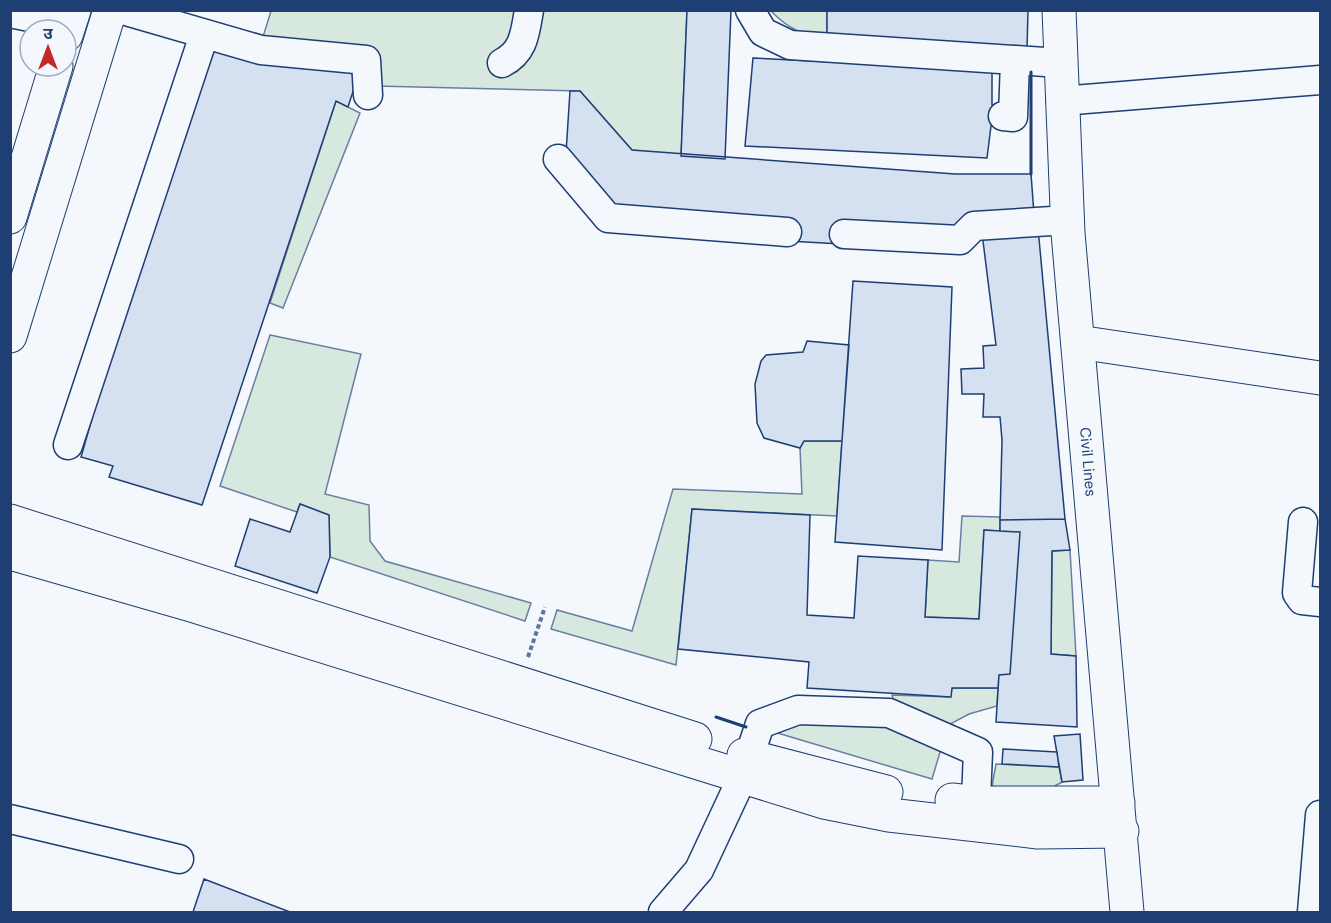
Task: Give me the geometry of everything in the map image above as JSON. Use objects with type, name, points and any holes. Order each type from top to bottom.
[{"type":"main road","points":[[10,336],[110,10]]},
{"type":"main road","name":"Civil Lines","points":[[1059,10],[1061,101],[1068,220],[1127,912]]},
{"type":"main road","points":[[10,217],[52,78]]},
{"type":"main road","points":[[1078,342],[1320,378]]},
{"type":"main road","points":[[10,521],[519,683],[746,767]]},
{"type":"main road","points":[[10,553],[746,767],[874,791],[976,814],[1120,817]]},
{"type":"street","points":[[123,10],[261,50],[366,60],[368,95]]},
{"type":"street","points":[[502,63],[518,51],[524,40],[529,10]]},
{"type":"street","points":[[750,10],[764,32],[790,45],[1060,63]]},
{"type":"street","points":[[10,13],[37,18]]},
{"type":"street","points":[[68,445],[204,35]]},
{"type":"street","points":[[1003,117],[1013,117],[1015,60]]},
{"type":"street","points":[[1061,101],[1320,80]]},
{"type":"street","points":[[558,159],[606,223],[787,232]]},
{"type":"street","points":[[844,234],[960,240],[974,226],[1068,220]]},
{"type":"street","points":[[1303,522],[1297,593],[1302,600],[1320,602]]},
{"type":"street","points":[[663,912],[699,870],[746,767],[760,724],[798,710],[852,702],[889,713],[978,752],[976,814]]},
{"type":"street","points":[[1312,912],[1320,815]]},
{"type":"street","points":[[10,819],[179,859]]},
{"type":"path","points":[[519,683],[545,607]]},
{"type":"shaded area","points":[[271,11],[687,11],[681,156],[632,150],[580,91],[376,86],[376,50],[262,40]]},
{"type":"shaded area","points":[[771,11],[827,11],[827,39],[796,30]]},
{"type":"shaded area","points":[[336,101],[360,113],[283,308],[270,303]]},
{"type":"shaded area","points":[[270,335],[361,354],[325,494],[369,505],[370,541],[385,561],[531,603],[525,621],[330,557],[329,515],[300,504],[297,512],[220,486]]},
{"type":"shaded area","points":[[804,441],[842,441],[837,516],[692,509],[676,665],[551,629],[557,610],[632,631],[673,489],[802,494],[800,448]]},
{"type":"shaded area","points":[[962,516],[1000,517],[1000,531],[984,530],[979,619],[925,617],[928,560],[959,562]]},
{"type":"shaded area","points":[[1070,550],[1076,656],[1051,654],[1052,551]]},
{"type":"shaded area","points":[[952,688],[998,688],[997,706],[969,714],[943,728],[895,704],[892,695],[950,697]]},
{"type":"shaded area","points":[[820,719],[891,725],[941,749],[932,779],[764,729]]},
{"type":"shaded area","points":[[996,764],[1059,767],[1062,782],[1039,795],[992,786]]},
{"type":"building","points":[[687,10],[731,10],[725,159],[681,156]]},
{"type":"building","points":[[827,10],[1028,10],[1027,50],[827,39]]},
{"type":"building","points":[[208,48],[359,73],[348,107],[336,101],[202,505],[109,477],[113,466],[81,457],[121,317]]},
{"type":"building","points":[[753,58],[992,70],[992,105],[1003,109],[1003,123],[991,126],[987,158],[745,146]]},
{"type":"building","points":[[570,91],[580,91],[632,150],[955,174],[1031,174],[1034,214],[958,233],[842,244],[787,241],[610,212],[566,153]]},
{"type":"building","points":[[1038,228],[1065,519],[1000,520],[1002,440],[1000,417],[983,417],[984,394],[962,394],[961,369],[984,368],[983,346],[996,345],[982,233]]},
{"type":"building","points":[[853,281],[952,287],[942,550],[835,542]]},
{"type":"building","points":[[807,341],[849,345],[842,441],[804,441],[800,448],[764,438],[757,423],[755,384],[761,361],[766,355],[803,352]]},
{"type":"building","points":[[300,504],[329,515],[330,557],[317,593],[235,566],[250,519],[290,532]]},
{"type":"building","points":[[692,509],[810,515],[807,615],[854,618],[858,556],[928,560],[925,617],[979,619],[984,530],[1020,532],[1010,674],[999,675],[998,688],[952,688],[951,697],[807,688],[809,662],[678,649]]},
{"type":"building","points":[[1065,519],[1070,550],[1052,551],[1051,654],[1076,656],[1077,727],[996,722],[999,675],[1010,674],[1020,532],[1000,531],[1000,520]]},
{"type":"building","points":[[1080,734],[1083,780],[1062,782],[1054,736]]},
{"type":"building","points":[[1003,749],[1057,752],[1059,767],[1002,764]]},
{"type":"building","points":[[204,879],[290,912],[193,912]]},
{"type":"wall","points":[[1031,72],[1031,174]]},
{"type":"wall","points":[[716,717],[746,727]]}]
